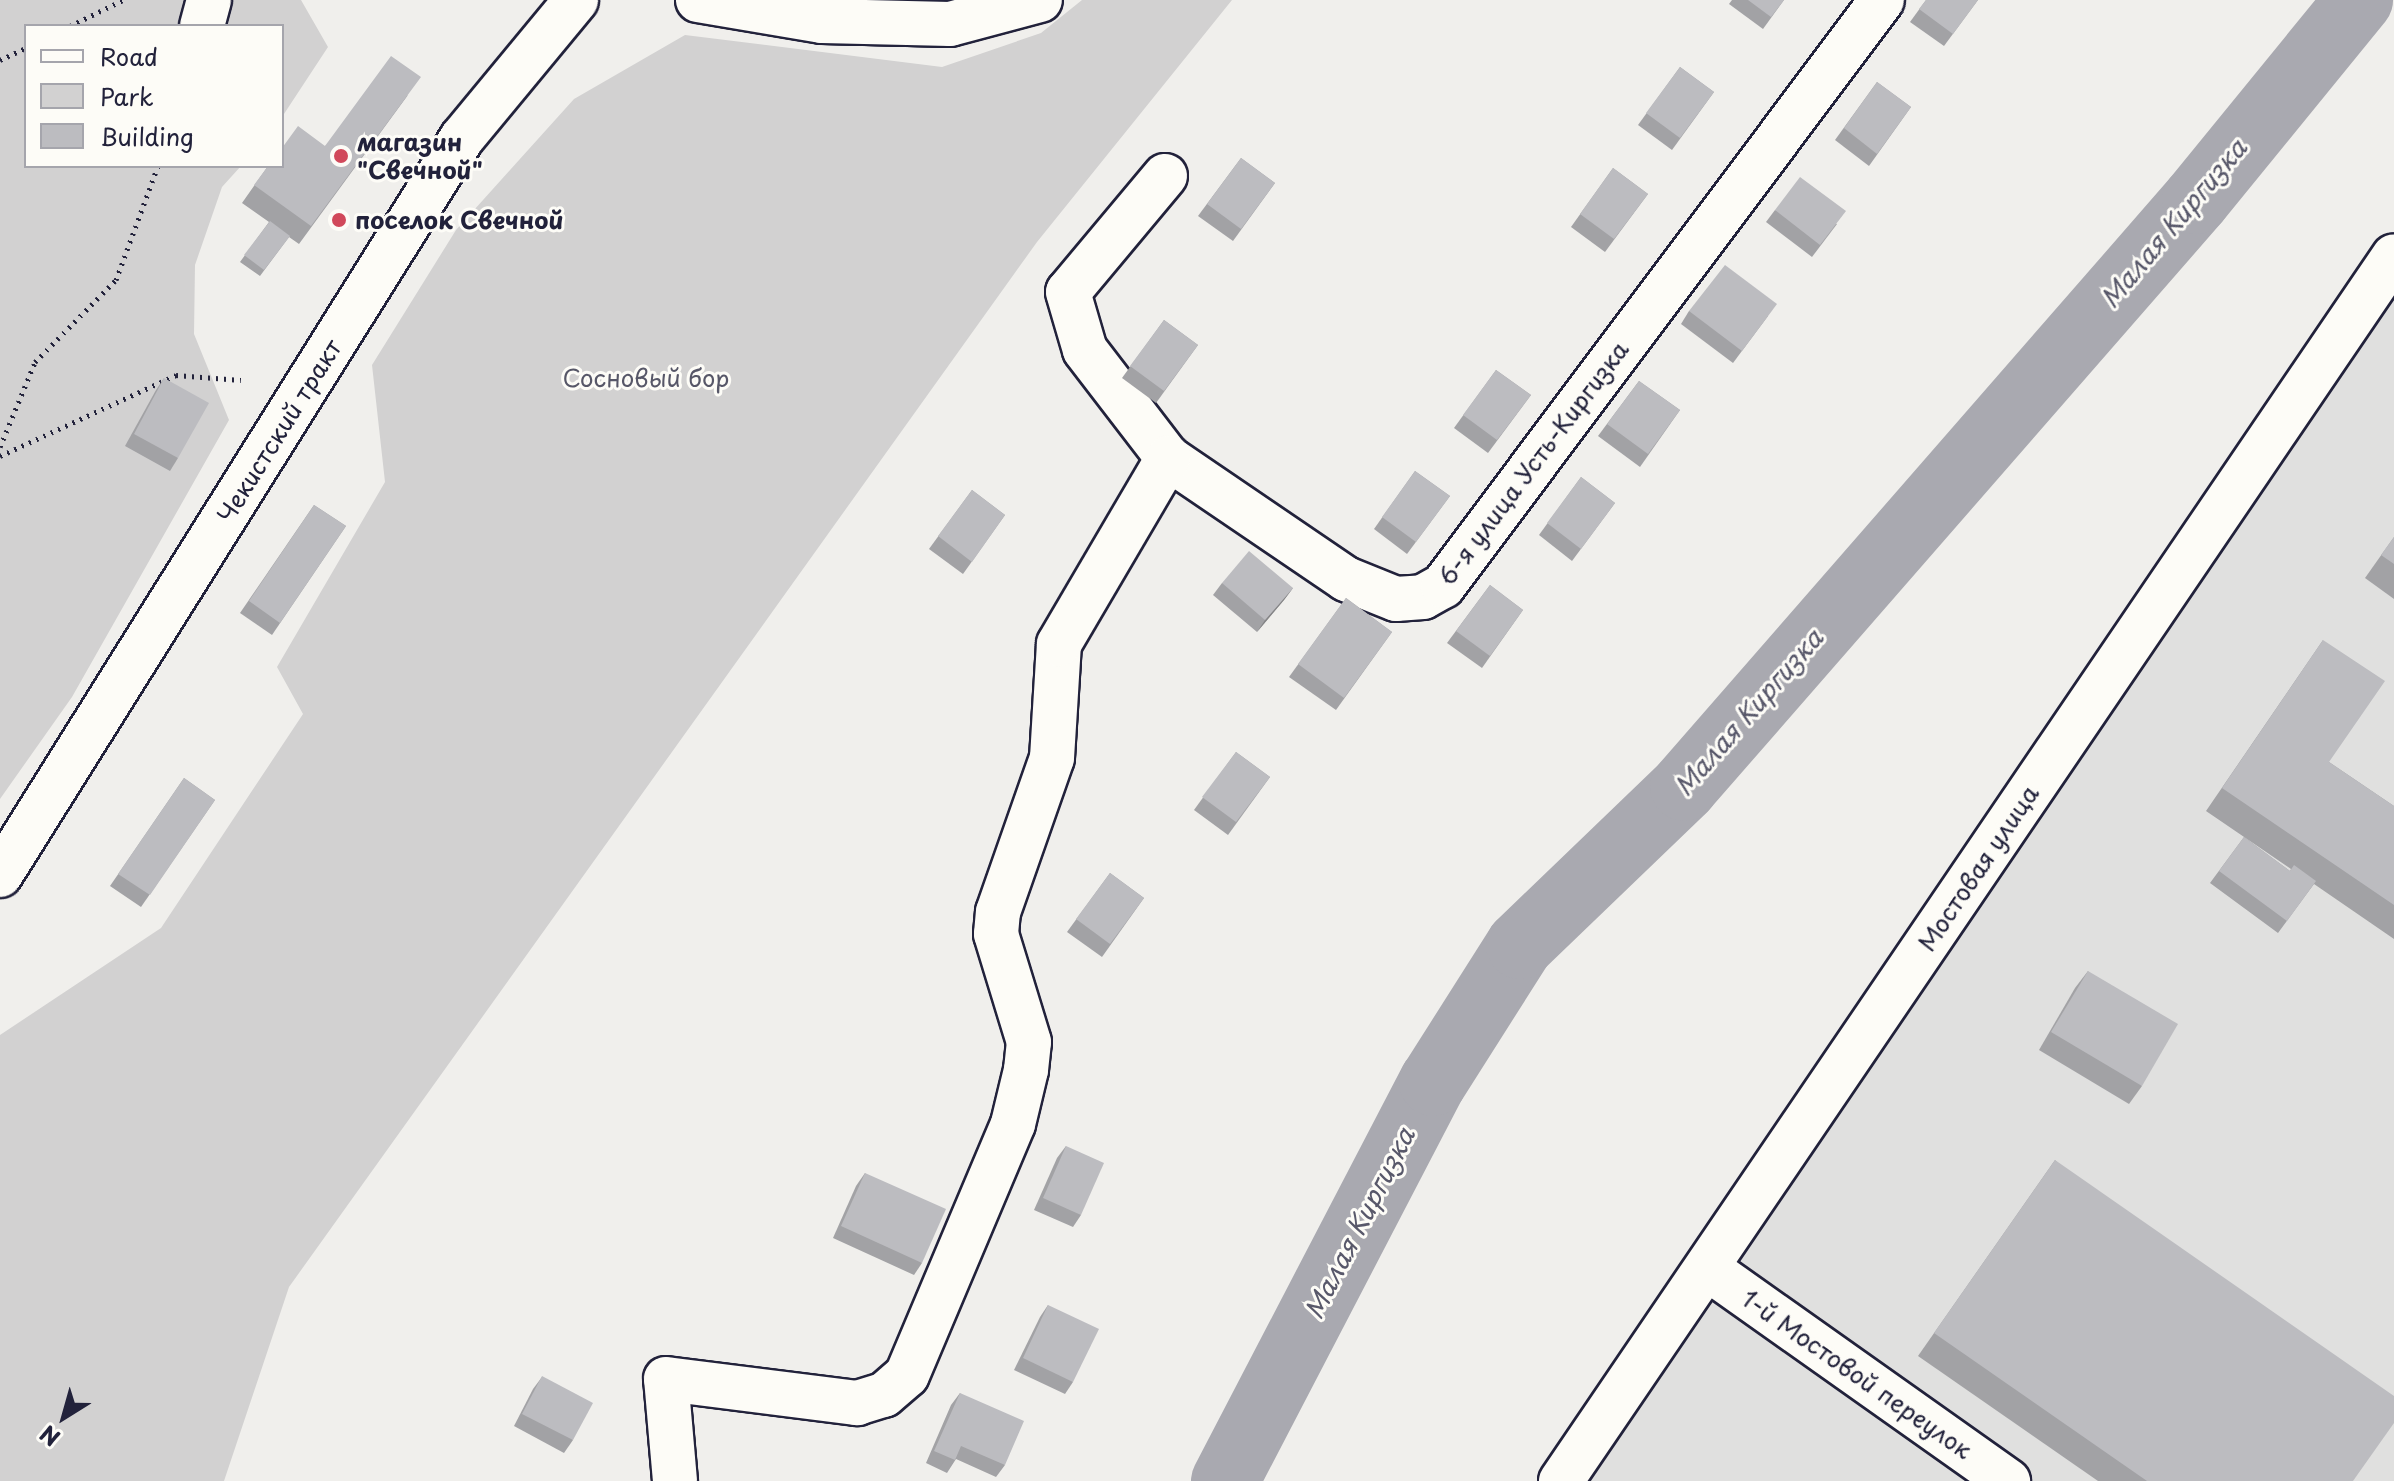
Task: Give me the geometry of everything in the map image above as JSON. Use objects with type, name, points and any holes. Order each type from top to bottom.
[{"type":"street","points":[[203,24],[209,0]]},
{"type":"street","name":"Чекистский тракт","points":[[0,875],[462,138],[576,0]]},
{"type":"street","points":[[698,0],[822,21],[950,24],[1040,0]]},
{"type":"street","name":"6-я улица Усть-Киргизка","points":[[1165,176],[1068,292],[1085,350],[1168,458],[1346,579],[1396,599],[1443,586],[1882,0]]},
{"type":"street","name":"Мостовая улица","points":[[1561,1481],[2394,256]]},
{"type":"street","points":[[675,1481],[666,1379],[857,1403],[884,1395],[907,1375],[1013,1124],[1026,1070],[1029,1042],[996,934],[998,912],[1052,758],[1059,644],[1168,458]]},
{"type":"street","name":"1-й Мостовой переулок","points":[[1707,1268],[2008,1481]]},
{"type":"path","points":[[74,24],[123,0]]},
{"type":"path","points":[[0,60],[24,49]]},
{"type":"path","points":[[0,447],[35,362],[116,280],[157,168]]},
{"type":"path","points":[[0,456],[176,375],[241,380]]},
{"type":"shaded area","points":[[2394,289],[2394,1481],[1589,1481],[1723,1277]]},
{"type":"green space","points":[[0,0],[301,0],[328,47],[284,114],[284,24],[24,24],[24,168],[239,168],[222,187],[195,265],[194,334],[229,420],[72,697],[0,799]]},
{"type":"green space","name":"Сосновый бор","points":[[1082,0],[1232,0],[1037,242],[289,1287],[224,1481],[0,1481],[0,1035],[161,928],[303,714],[277,667],[385,482],[372,365],[456,230],[574,99],[685,35],[942,67],[1041,33]]},
{"type":"building","points":[[1748,0],[1784,0],[1771,17]]},
{"type":"building","points":[[1926,0],[1978,0],[1953,34],[1919,9]]},
{"type":"building","name":"магазин \"Свечной\"","points":[[391,56],[421,77],[311,226],[254,185],[267,168],[284,168],[284,145],[298,126],[325,146]]},
{"type":"building","points":[[1680,67],[1714,92],[1680,138],[1646,113]]},
{"type":"building","points":[[1877,82],[1911,107],[1877,154],[1844,128]]},
{"type":"building","points":[[1241,158],[1275,183],[1241,229],[1207,204]]},
{"type":"building","points":[[1613,168],[1648,194],[1614,239],[1580,214]]},
{"type":"building","points":[[1800,177],[1846,211],[1820,245],[1775,210]]},
{"type":"building","points":[[270,221],[290,236],[264,270],[244,255]]},
{"type":"building","points":[[1725,265],[1777,304],[1742,351],[1689,311]]},
{"type":"building","points":[[1164,320],[1198,345],[1164,391],[1130,366]]},
{"type":"building","points":[[1496,370],[1531,395],[1497,440],[1463,415]]},
{"type":"building","points":[[164,378],[209,403],[178,458],[134,434]]},
{"type":"building","points":[[1639,381],[1680,410],[1648,454],[1607,424]]},
{"type":"building","points":[[1415,471],[1450,496],[1416,542],[1382,517]]},
{"type":"building","points":[[1581,477],[1615,503],[1581,549],[1547,523]]},
{"type":"building","points":[[972,490],[1005,515],[972,562],[938,536]]},
{"type":"building","points":[[314,505],[346,526],[280,623],[249,601]]},
{"type":"building","points":[[2394,537],[2394,564],[2381,555]]},
{"type":"building","points":[[1249,551],[1293,588],[1265,620],[1222,583]]},
{"type":"building","points":[[1490,585],[1523,610],[1490,656],[1456,631]]},
{"type":"building","points":[[1346,598],[1392,632],[1344,698],[1298,664]]},
{"type":"building","points":[[2323,640],[2385,681],[2329,762],[2394,806],[2394,905],[2222,788]]},
{"type":"building","points":[[1236,752],[1270,777],[1236,822],[1202,797]]},
{"type":"building","points":[[184,778],[215,800],[150,895],[118,874]]},
{"type":"building","points":[[2244,837],[2290,871],[2294,865],[2316,881],[2287,921],[2219,871]]},
{"type":"building","points":[[1110,873],[1144,898],[1110,944],[1076,919]]},
{"type":"building","points":[[2088,971],[2178,1024],[2142,1086],[2051,1032]]},
{"type":"building","points":[[1066,1146],[1104,1163],[1081,1215],[1043,1198]]},
{"type":"building","points":[[2055,1160],[2394,1396],[2394,1423],[2353,1481],[2147,1481],[1934,1333]]},
{"type":"building","points":[[865,1173],[946,1209],[922,1263],[841,1226]]},
{"type":"building","points":[[1048,1305],[1099,1329],[1073,1382],[1023,1358]]},
{"type":"building","points":[[542,1376],[593,1403],[573,1440],[522,1414]]},
{"type":"building","points":[[960,1393],[1024,1421],[1005,1465],[961,1446],[955,1460],[934,1451]]},
{"type":"waterway","name":"Малая Киргизка","points":[[1225,1481],[1433,1082],[1520,945],[1684,787],[2196,200],[2359,0]]},
{"type":"place","name":"магазин \"Свечной\"","points":[[341,156]]},
{"type":"place","name":"поселок Свечной","points":[[339,220]]}]
